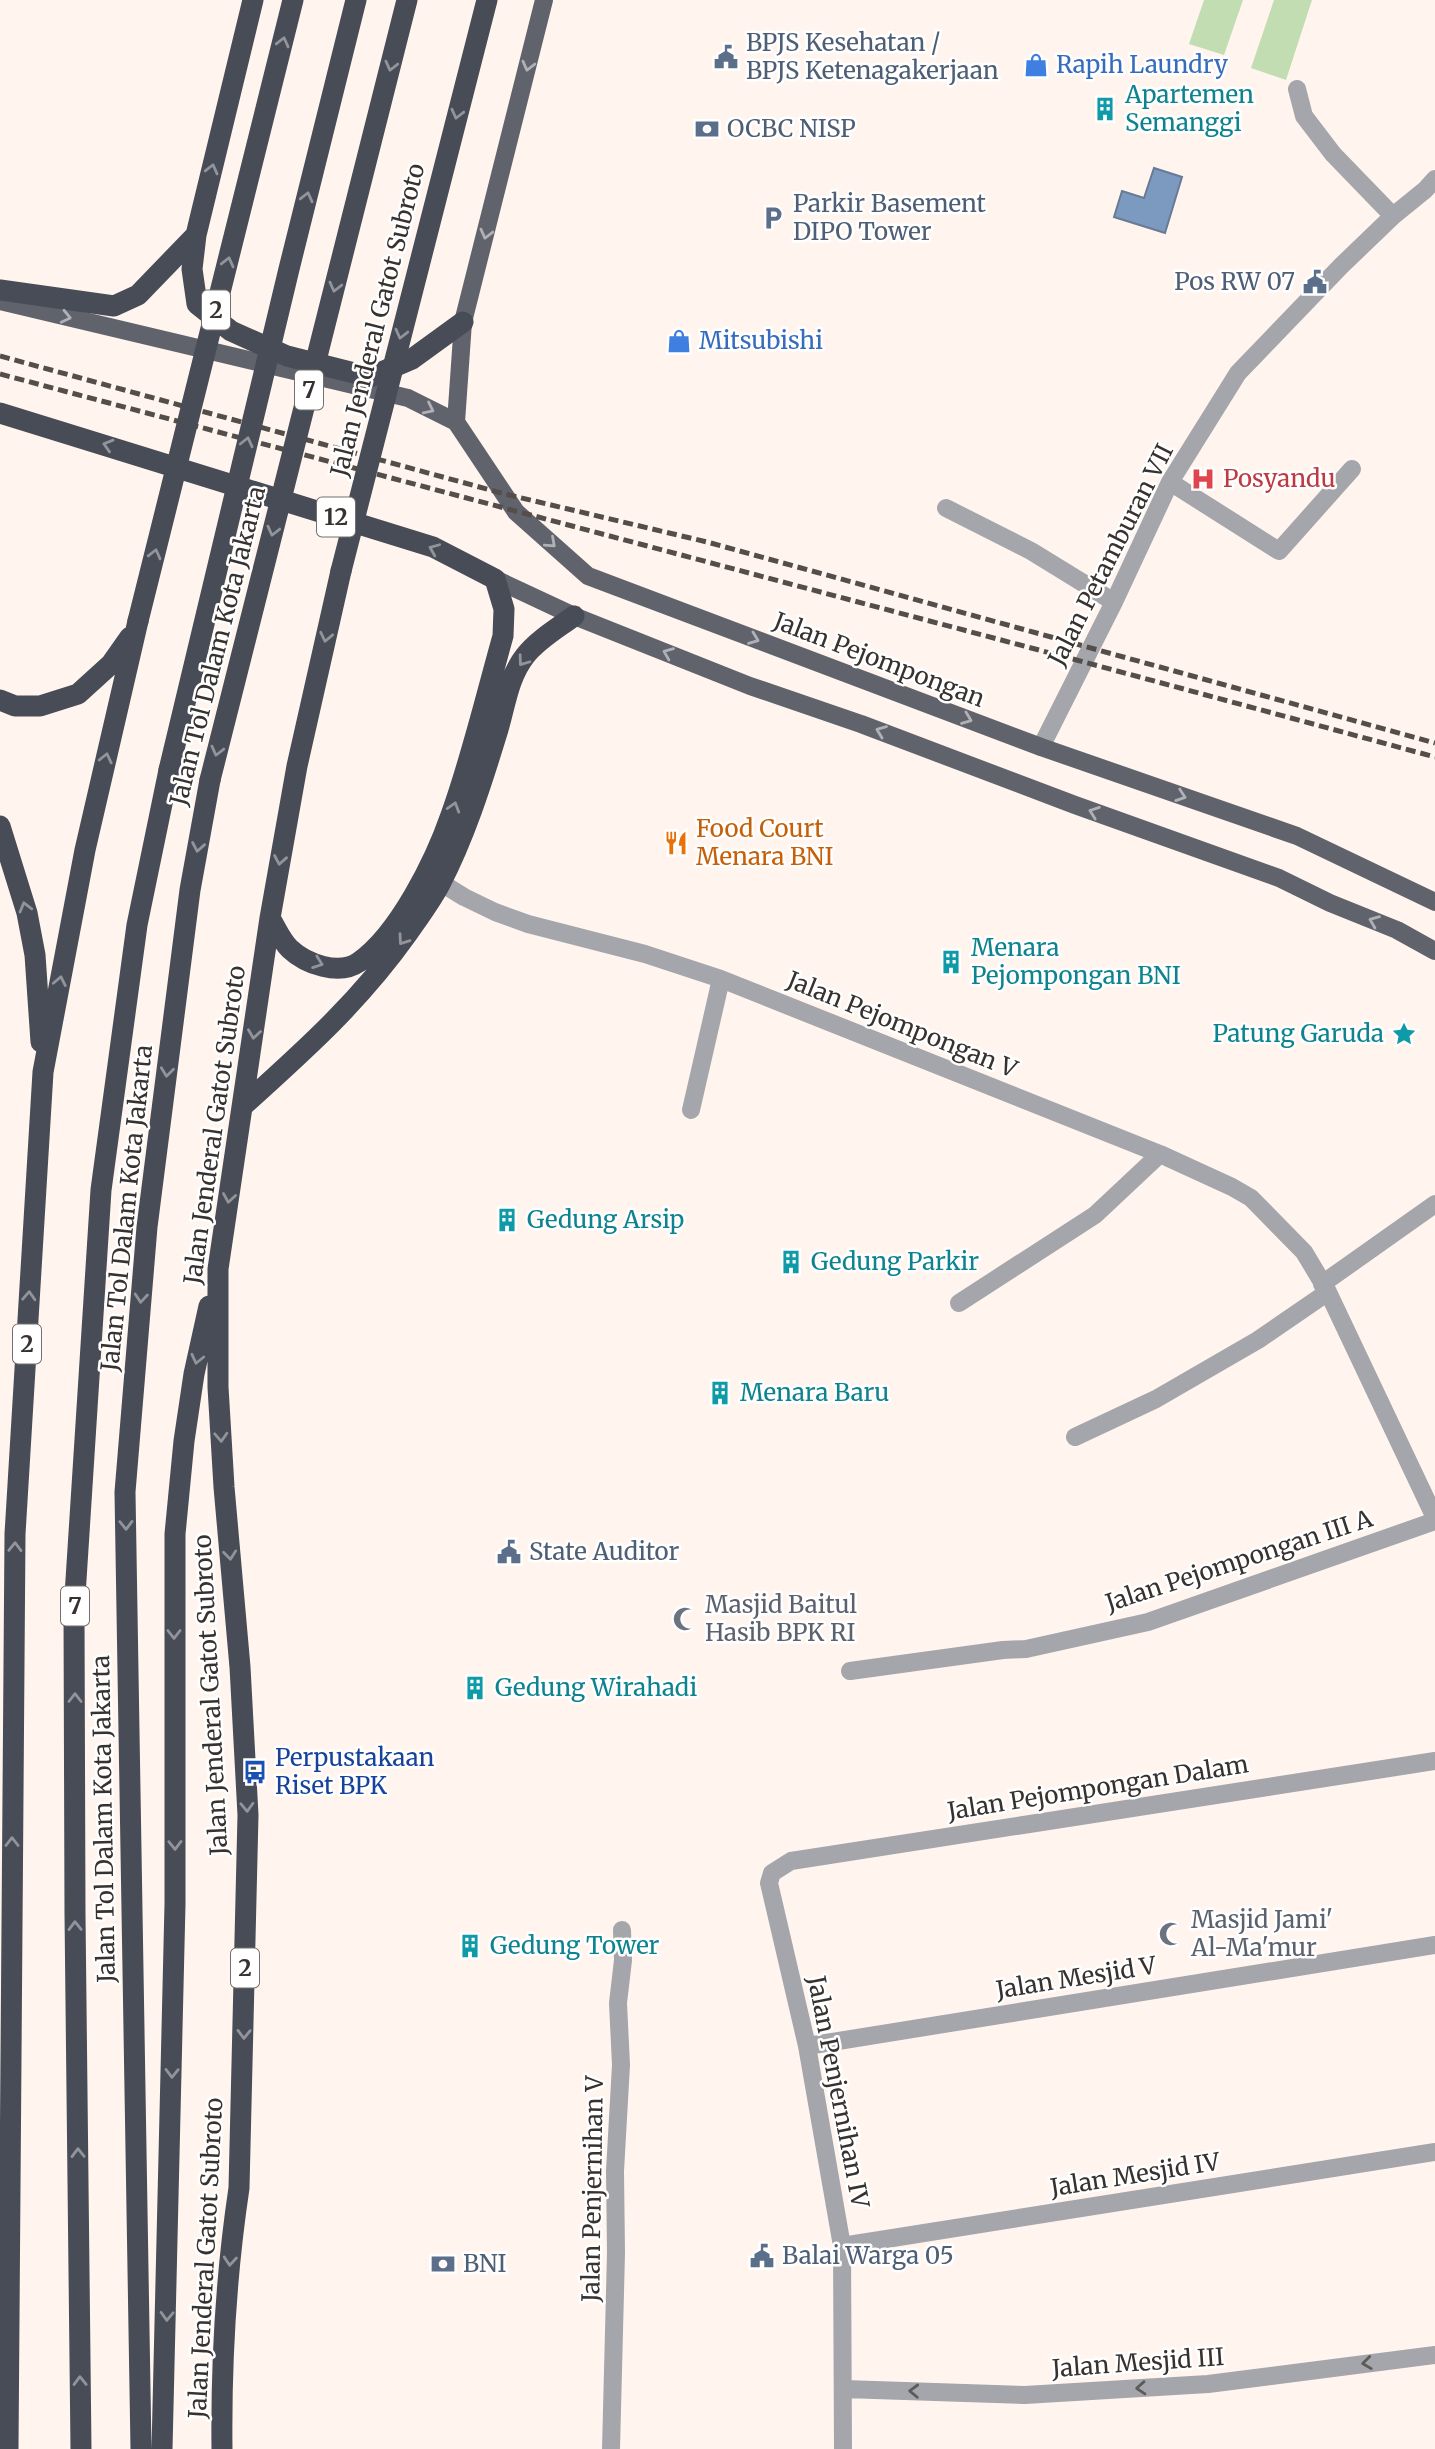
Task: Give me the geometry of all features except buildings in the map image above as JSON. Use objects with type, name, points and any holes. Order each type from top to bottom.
[{"type":"highway","points":[[253,0],[196,235],[192,269],[197,303],[231,331],[287,356],[370,377],[412,359],[463,322]]},
{"type":"highway","name":"2","points":[[8,2449],[15,1534],[43,1072],[85,850],[137,624],[293,0]]},
{"type":"highway","name":"Jalan Tol Dalam Kota Jakarta","points":[[81,2449],[74,1611],[101,1190],[138,925],[169,770],[356,0]]},
{"type":"highway","name":"Jalan Tol Dalam Kota Jakarta","points":[[141,2449],[125,1492],[147,1227],[190,890],[209,779],[407,0]]},
{"type":"highway","name":"Jalan Jenderal Gatot Subroto","points":[[222,2449],[221,2378],[232,2232],[239,2188],[248,1815],[240,1667],[218,1387],[218,1269],[270,918],[297,766],[341,571],[486,0]]},
{"type":"highway","points":[[0,290],[114,306],[138,295],[196,235]]},
{"type":"highway","name":"12","points":[[0,413],[433,547],[495,579]]},
{"type":"highway","points":[[0,429],[22,419]]},
{"type":"highway","points":[[270,918],[289,949],[316,965],[337,968],[357,964],[384,939],[433,878],[503,636],[504,609],[495,579]]},
{"type":"highway","points":[[244,1105],[328,1029],[381,971],[463,830],[497,734],[513,675],[525,655],[574,616]]},
{"type":"highway","points":[[0,700],[15,706],[40,706],[78,694],[111,664],[137,624]]},
{"type":"highway","points":[[0,826],[27,913],[35,956],[43,1072]]},
{"type":"highway","points":[[162,2449],[175,1931],[175,1534],[194,1374],[218,1269]]},
{"type":"main road","points":[[0,301],[408,398],[456,422],[463,322],[544,0]]},
{"type":"main road","name":"Jalan Pejompongan","points":[[456,422],[516,512],[588,576],[1041,747],[1297,836],[1435,902]]},
{"type":"main road","points":[[495,579],[574,616],[750,686],[861,724],[1279,878],[1330,903],[1397,930],[1435,951]]},
{"type":"street","points":[[1297,89],[1304,116],[1333,154],[1392,216]]},
{"type":"street","name":"Jalan Petamburan VII","points":[[1041,747],[1114,602],[1170,482],[1238,373],[1392,216],[1432,189]]},
{"type":"street","points":[[1170,482],[1279,551],[1352,469]]},
{"type":"street","points":[[946,508],[1031,551],[1114,602]]},
{"type":"street","name":"Jalan Pejompongan V","points":[[433,878],[495,912],[528,924],[645,954],[720,979],[1160,1154],[1251,1198],[1304,1252],[1325,1288],[1435,1520]]},
{"type":"street","points":[[691,1110],[720,979]]},
{"type":"street","points":[[959,1303],[1095,1215],[1160,1154]]},
{"type":"street","points":[[1075,1437],[1167,1393],[1258,1340],[1435,1204]]},
{"type":"street","name":"Jalan Pejompongan III A","points":[[850,1671],[1026,1648],[1149,1622],[1435,1520]]},
{"type":"street","name":"Jalan Pejompongan Dalam","points":[[772,1873],[791,1860],[1435,1761]]},
{"type":"street","name":"Jalan Penjernihan IV","points":[[772,1873],[769,1882],[807,2046],[842,2246],[843,2449]]},
{"type":"street","name":"Jalan Penjernihan V","points":[[611,2449],[616,2253],[615,2171],[621,2064],[618,2003],[623,1960],[622,1930]]},
{"type":"street","name":"Jalan Mesjid V","points":[[807,2046],[1435,1945]]},
{"type":"street","name":"Jalan Mesjid IV","points":[[842,2246],[1435,2152]]},
{"type":"street","name":"Jalan Mesjid III","points":[[844,2389],[1038,2395],[1208,2384],[1435,2355]]},
{"type":"green space","points":[[1204,0],[1243,0],[1224,55],[1189,44]]},
{"type":"green space","points":[[1274,0],[1312,0],[1286,80],[1251,68]]},
{"type":"water","points":[[1154,168],[1182,177],[1165,233],[1114,217],[1122,191],[1144,198]]},
{"type":"railway","points":[[0,356],[505,494],[707,542],[1435,743]]},
{"type":"railway","points":[[0,374],[1435,757]]},
{"type":"place","name":"BPJS Kesehatan / BPJS Ketenagakerjaan","points":[[726,57]]},
{"type":"place","name":"Rapih Laundry","points":[[1036,65]]},
{"type":"place","name":"Apartemen Semanggi","points":[[1105,109]]},
{"type":"place","name":"OCBC NISP","points":[[707,129]]},
{"type":"place","name":"Parkir Basement DIPO Tower","points":[[773,218]]},
{"type":"place","name":"Pos RW 07","points":[[1315,282]]},
{"type":"place","name":"Mitsubishi","points":[[679,341]]},
{"type":"place","name":"Posyandu","points":[[1203,479]]},
{"type":"place","name":"Food Court Menara BNI","points":[[676,843]]},
{"type":"place","name":"Menara Pejompongan BNI","points":[[951,962]]},
{"type":"place","name":"Patung Garuda","points":[[1404,1034]]},
{"type":"place","name":"Gedung Arsip","points":[[507,1220]]},
{"type":"place","name":"Gedung Parkir","points":[[791,1262]]},
{"type":"place","name":"Menara Baru","points":[[720,1393]]},
{"type":"place","name":"State Auditor","points":[[509,1552]]},
{"type":"place","name":"Masjid Baitul Hasib BPK RI","points":[[685,1619]]},
{"type":"place","name":"Gedung Wirahadi","points":[[475,1688]]},
{"type":"place","name":"Perpustakaan Riset BPK","points":[[255,1772]]},
{"type":"place","name":"Masjid Jami' Al-Ma'mur","points":[[1171,1934]]},
{"type":"place","name":"Gedung Tower","points":[[470,1946]]},
{"type":"place","name":"Balai Warga 05","points":[[762,2256]]},
{"type":"place","name":"BNI","points":[[443,2264]]}]
